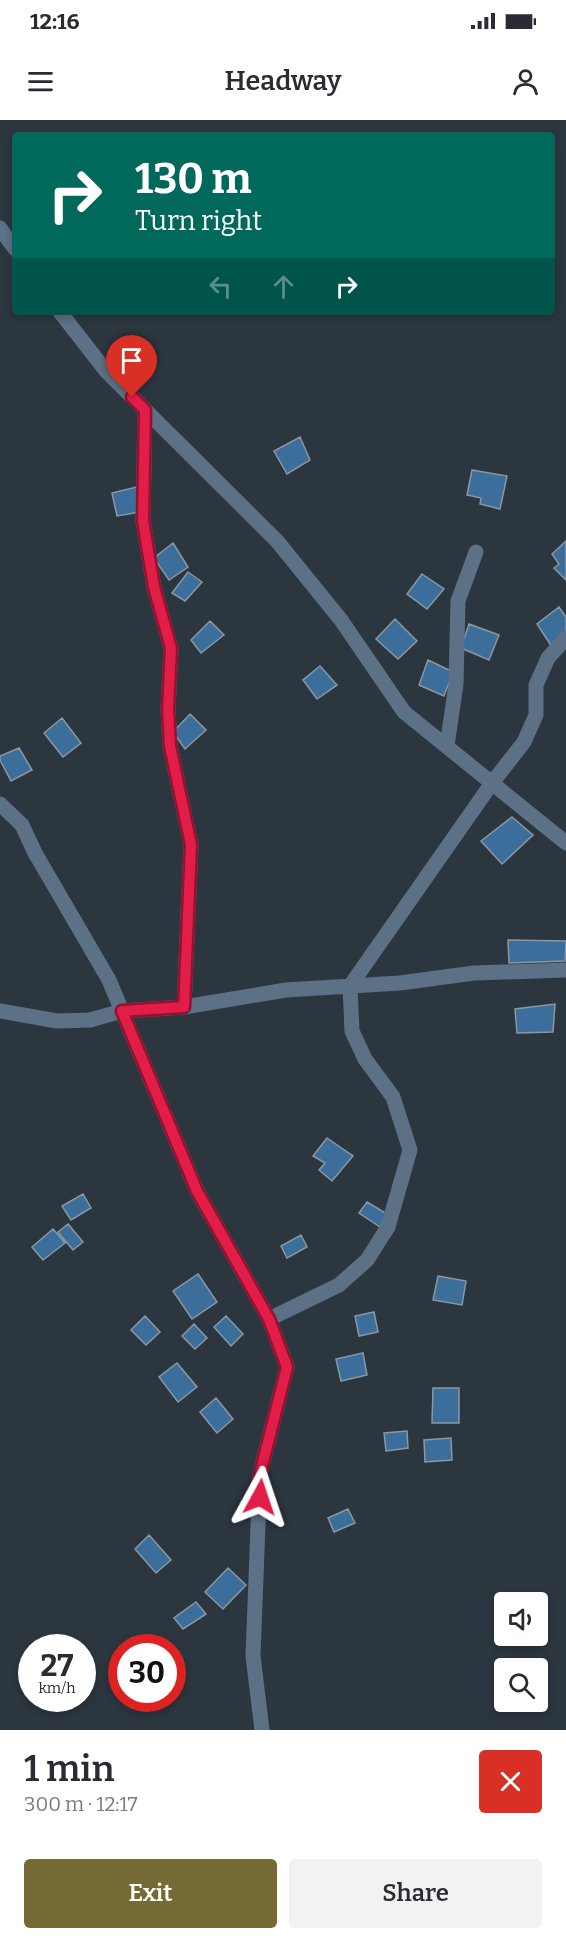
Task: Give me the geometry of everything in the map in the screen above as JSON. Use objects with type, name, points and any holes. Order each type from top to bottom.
[{"type":"street","points":[[0,228],[12,245]]},
{"type":"street","points":[[62,315],[106,371],[276,541],[340,620],[404,712],[566,843]]},
{"type":"street","points":[[145,410],[143,521],[154,587],[171,648],[168,709],[170,746],[191,845],[184,1007]]},
{"type":"street","points":[[447,746],[456,684],[458,601],[476,552]]},
{"type":"street","points":[[269,1319],[339,1285],[368,1260],[388,1227],[410,1150],[393,1097],[365,1059],[352,1031],[351,986],[492,783],[524,742],[536,715],[536,686],[548,658],[566,638]]},
{"type":"street","points":[[0,804],[22,825],[109,980],[197,1191],[269,1319],[287,1367],[260,1474],[253,1656],[262,1730]]},
{"type":"street","points":[[0,1011],[57,1021],[90,1020],[122,1011],[184,1007],[286,990],[400,983],[474,973],[566,970]]},
{"type":"building","points":[[300,437],[310,460],[287,474],[274,451]]},
{"type":"building","points":[[472,470],[507,476],[500,509],[480,504],[481,498],[467,495]]},
{"type":"building","points":[[141,486],[140,512],[117,516],[112,493]]},
{"type":"building","points":[[566,541],[566,580],[554,568],[559,564],[552,554]]},
{"type":"building","points":[[173,543],[188,567],[169,580],[154,558]]},
{"type":"building","points":[[188,572],[202,582],[185,601],[172,593]]},
{"type":"building","points":[[422,574],[444,589],[427,609],[407,594]]},
{"type":"building","points":[[559,607],[566,617],[566,635],[552,647],[537,624]]},
{"type":"building","points":[[395,619],[417,641],[398,659],[376,639]]},
{"type":"building","points":[[210,621],[224,635],[201,653],[191,640]]},
{"type":"building","points":[[469,624],[499,635],[489,660],[461,648]]},
{"type":"building","points":[[428,660],[453,672],[444,696],[419,685]]},
{"type":"building","points":[[320,666],[337,685],[317,699],[303,680]]},
{"type":"building","points":[[190,714],[206,730],[185,749],[173,732]]},
{"type":"building","points":[[62,718],[81,743],[63,757],[44,733]]},
{"type":"building","points":[[19,748],[32,770],[11,781],[0,756]]},
{"type":"building","points":[[512,817],[533,835],[502,864],[481,841]]},
{"type":"building","points":[[508,940],[566,941],[565,961],[509,963]]},
{"type":"building","points":[[555,1004],[553,1032],[517,1033],[515,1009]]},
{"type":"building","points":[[327,1138],[353,1156],[332,1181],[319,1170],[325,1163],[313,1156]]},
{"type":"building","points":[[83,1194],[91,1208],[71,1220],[62,1206]]},
{"type":"building","points":[[367,1202],[387,1214],[380,1227],[359,1213]]},
{"type":"building","points":[[68,1224],[83,1242],[73,1250],[58,1232]]},
{"type":"building","points":[[53,1229],[65,1243],[43,1260],[32,1247]]},
{"type":"building","points":[[301,1235],[307,1247],[287,1258],[281,1246]]},
{"type":"building","points":[[198,1274],[217,1302],[192,1319],[173,1291]]},
{"type":"building","points":[[438,1276],[466,1281],[462,1305],[433,1300]]},
{"type":"building","points":[[374,1312],[378,1332],[359,1336],[355,1316]]},
{"type":"building","points":[[145,1316],[160,1332],[146,1345],[131,1330]]},
{"type":"building","points":[[226,1316],[243,1334],[231,1346],[214,1327]]},
{"type":"building","points":[[194,1324],[207,1338],[195,1349],[182,1336]]},
{"type":"building","points":[[363,1353],[367,1375],[341,1381],[336,1359]]},
{"type":"building","points":[[177,1363],[197,1387],[178,1402],[159,1377]]},
{"type":"building","points":[[433,1388],[459,1388],[459,1423],[432,1423]]},
{"type":"building","points":[[216,1398],[233,1419],[217,1433],[200,1412]]},
{"type":"building","points":[[407,1431],[408,1448],[386,1451],[384,1433]]},
{"type":"building","points":[[451,1438],[452,1460],[425,1462],[424,1440]]},
{"type":"building","points":[[348,1509],[355,1523],[334,1532],[328,1518]]},
{"type":"building","points":[[149,1535],[171,1560],[156,1573],[135,1549]]},
{"type":"building","points":[[228,1568],[246,1585],[223,1609],[205,1592]]},
{"type":"building","points":[[196,1602],[206,1614],[183,1629],[174,1618]]},
{"type":"route","points":[[132,397],[145,410],[143,521],[154,587],[171,648],[168,709],[170,746],[191,845],[184,1007],[122,1011],[175,1143],[197,1191],[269,1319],[287,1367],[260,1474],[260,1497]]}]
